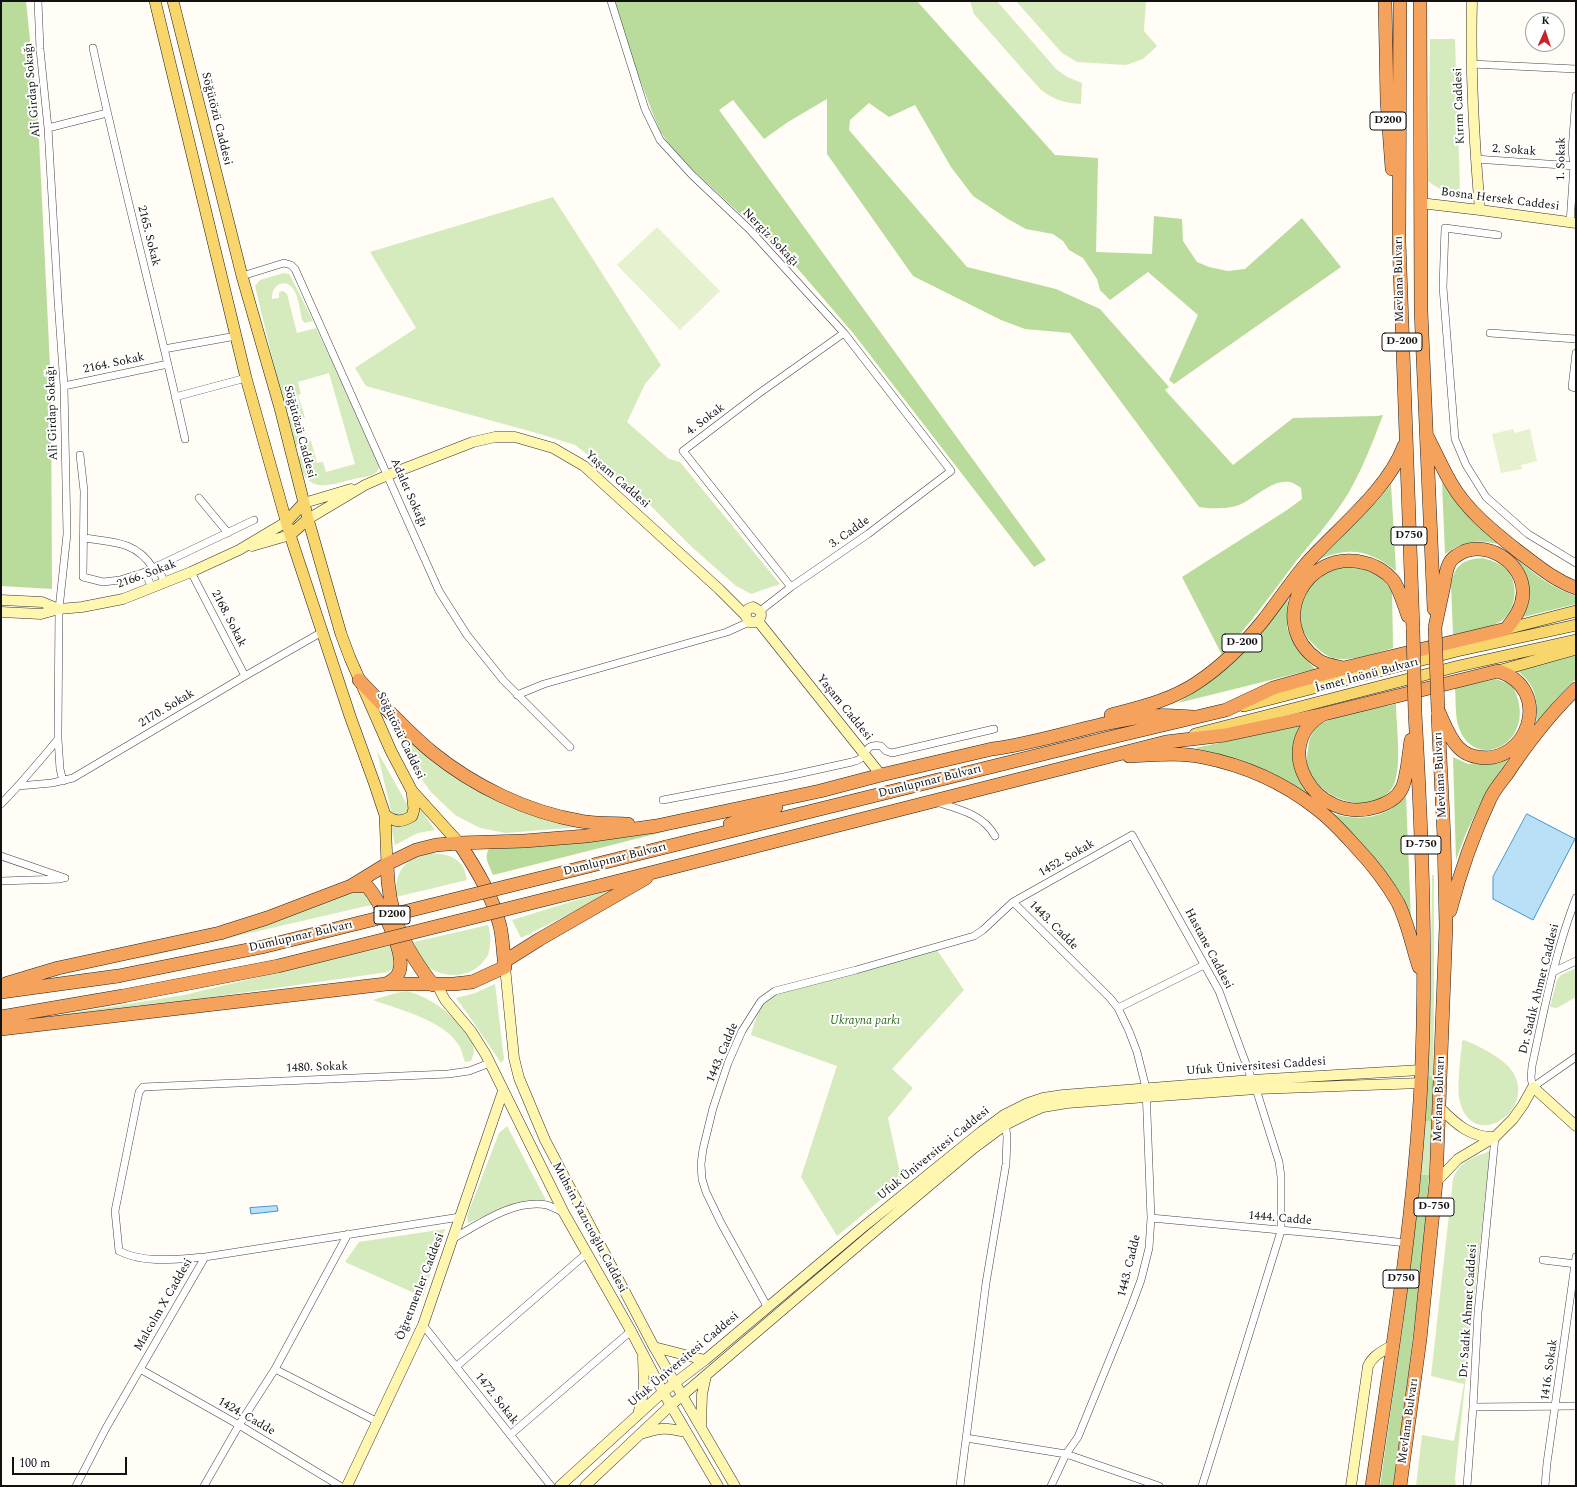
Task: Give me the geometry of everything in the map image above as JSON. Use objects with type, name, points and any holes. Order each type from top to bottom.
[{"type":"highway","name":"D200","points":[[1385,1],[1387,101],[1399,241]]},
{"type":"highway","name":"Mevlana Bulvarı","points":[[1400,1],[1399,241],[1405,443],[1413,629]]},
{"type":"highway","name":"Mevlana Bulvarı","points":[[1420,1],[1421,311],[1435,627]]},
{"type":"highway","points":[[1426,433],[1451,483],[1464,502],[1478,518],[1547,574],[1576,588]]},
{"type":"highway","name":"D-200","points":[[1009,747],[1048,730],[1166,699],[1184,691],[1211,673],[1235,651],[1261,623],[1305,565],[1371,497],[1399,458],[1405,443]]},
{"type":"highway","points":[[1435,627],[1449,564],[1460,553],[1470,550],[1483,549],[1495,552],[1504,558],[1515,569],[1519,578],[1523,593],[1521,608],[1514,620],[1506,629]]},
{"type":"highway","points":[[1344,668],[1318,660],[1302,646],[1294,625],[1296,598],[1307,579],[1320,569],[1338,561],[1356,560],[1371,564],[1384,572],[1393,580],[1398,589],[1413,629]]},
{"type":"highway","name":"D-200","points":[[1435,627],[1438,710],[1456,745],[1468,755],[1488,758],[1498,757],[1508,752],[1516,745],[1527,726],[1530,708],[1529,698],[1521,684],[1507,674],[1498,671]]},
{"type":"highway","name":"D-750","points":[[1413,629],[1415,713]]},
{"type":"highway","name":"Dumlupınar Bulvarı","points":[[1,992],[118,976],[262,947],[1226,710],[1273,688],[1344,668],[1506,629]]},
{"type":"highway","name":"Dumlupınar Bulvarı","points":[[1,1017],[123,996],[278,966],[1166,742],[1225,735],[1324,714],[1498,671]]},
{"type":"highway","points":[[359,680],[397,720],[432,753],[473,781],[546,813],[581,822],[656,826],[820,791],[881,774],[992,749],[1009,747],[1095,725],[1154,716],[1196,717]]},
{"type":"highway","points":[[1446,926],[1460,875],[1491,798],[1533,739],[1564,700],[1576,689]]},
{"type":"highway","name":"Mevlana Bulvarı","points":[[1400,1486],[1420,1339],[1436,1182],[1440,1108],[1446,926],[1444,838],[1438,710]]},
{"type":"highway","name":"Mevlana Bulvarı","points":[[1372,1486],[1393,1345],[1406,1243],[1421,1077],[1424,924],[1421,815],[1415,713]]},
{"type":"highway","points":[[1324,714],[1317,718],[1302,738],[1300,757],[1304,776],[1316,794],[1324,800],[1347,810],[1357,811],[1381,806],[1395,798],[1403,788],[1415,713]]},
{"type":"highway","points":[[1101,758],[1180,755],[1200,756],[1237,766],[1259,774],[1294,792],[1318,809],[1339,829],[1379,874],[1398,903],[1423,977]]},
{"type":"highway","points":[[666,847],[820,791]]},
{"type":"highway","name":"Dumlupınar Bulvarı","points":[[1,986],[58,968],[220,933],[267,918],[351,886],[387,864],[416,850],[459,843],[524,841],[586,836],[656,826]]},
{"type":"highway","points":[[459,843],[482,879],[491,899],[500,928],[505,964]]},
{"type":"highway","points":[[387,864],[390,903],[396,924],[421,970],[435,985]]},
{"type":"highway","name":"Dumlupınar Bulvarı","points":[[1,1029],[386,984],[435,985],[472,982],[505,964],[540,939],[661,870]]},
{"type":"highway","points":[[351,886],[367,886],[375,896],[390,927],[401,960],[400,971],[396,978],[386,984]]},
{"type":"main road","points":[[156,1],[246,378],[286,522],[385,815],[387,864]]},
{"type":"main road","name":"Söğütözü Caddesi","points":[[173,1],[242,276],[280,408],[308,519],[341,634],[359,680],[391,751],[412,791],[459,843]]},
{"type":"main road","points":[[181,1],[183,40]]},
{"type":"main road","name":"Kırım Caddesi","points":[[1472,1],[1471,64],[1475,159],[1480,210]]},
{"type":"main road","name":"Bosna Hersek Caddesi","points":[[1420,203],[1573,223]]},
{"type":"main road","name":"Yaşam Caddesi","points":[[304,503],[365,485],[473,442],[488,438],[515,437],[553,448],[584,466],[719,589],[752,615],[881,774]]},
{"type":"main road","name":"Yaşam Caddesi","points":[[308,519],[365,485]]},
{"type":"main road","points":[[286,522],[304,503]]},
{"type":"main road","points":[[290,535],[308,519]]},
{"type":"main road","name":"2166. Sokak","points":[[1,612],[41,614],[59,609],[123,599],[192,572],[239,550],[286,522]]},
{"type":"main road","name":"2166. Sokak","points":[[239,550],[290,535]]},
{"type":"main road","points":[[1,600],[42,602],[59,609]]},
{"type":"main road","points":[[1506,629],[1576,611]]},
{"type":"main road","name":"İsmet İnönü Bulvarı","points":[[1226,710],[1457,651],[1576,625]]},
{"type":"main road","name":"İsmet İnönü Bulvarı","points":[[1166,742],[1459,666],[1576,640]]},
{"type":"main road","points":[[1498,671],[1576,649]]},
{"type":"main road","points":[[385,815],[392,821],[398,822],[405,821],[412,816],[414,809],[412,791]]},
{"type":"main road","name":"Muhsin Yazıcıoğlu Caddesi","points":[[505,964],[514,1058],[519,1078],[545,1140],[654,1348],[683,1395],[735,1486]]},
{"type":"main road","name":"Muhsin Yazıcıoğlu Caddesi","points":[[435,985],[471,1032],[486,1055],[564,1212],[631,1331],[663,1392],[672,1405],[718,1486]]},
{"type":"main road","name":"Ufuk Üniversitesi Caddesi","points":[[585,1486],[683,1395],[974,1148],[1004,1120],[1028,1103],[1043,1098],[1063,1095],[1146,1093],[1254,1084],[1421,1077]]},
{"type":"main road","points":[[1436,1182],[1458,1159],[1495,1137],[1513,1119],[1533,1087],[1576,1126]]},
{"type":"main road","name":"Öğretmenler Caddesi","points":[[347,1486],[423,1325],[503,1091]]},
{"type":"main road","points":[[1440,1108],[1452,1120],[1468,1132],[1485,1138],[1495,1137]]},
{"type":"main road","name":"Ufuk Üniversitesi Caddesi","points":[[560,1486],[663,1392],[705,1360],[981,1132],[1004,1120]]},
{"type":"main road","points":[[768,1308],[774,1318]]},
{"type":"main road","points":[[1351,1486],[1368,1366],[1377,1354],[1393,1345]]},
{"type":"main road","points":[[654,1348],[705,1360]]},
{"type":"main road","points":[[638,1415],[644,1389],[643,1355]]},
{"type":"main road","points":[[701,1426],[702,1394],[706,1376]]},
{"type":"main road","points":[[640,1434],[659,1428],[686,1432]]},
{"type":"street","name":"Ali Girdap Sokağı","points":[[38,1],[40,49],[48,128],[64,386],[67,534],[59,609],[58,738],[60,769],[63,781]]},
{"type":"street","name":"Nergiz Sokağı","points":[[611,1],[645,109],[660,140],[692,175],[749,229],[844,333],[951,471]]},
{"type":"street","name":"2165. Sokak","points":[[93,48],[107,113],[185,439]]},
{"type":"street","points":[[1471,64],[1576,69]]},
{"type":"street","name":"1. Sokak","points":[[1573,223],[1575,166],[1572,151],[1576,96]]},
{"type":"street","points":[[48,128],[107,113]]},
{"type":"street","name":"2. Sokak","points":[[1475,159],[1575,166]]},
{"type":"street","points":[[1498,235],[1445,228],[1444,287],[1455,439],[1466,465],[1486,497],[1528,534],[1576,563]]},
{"type":"street","name":"Adalet Sokağı","points":[[242,276],[284,263],[293,267],[439,591],[467,635],[503,680],[570,747]]},
{"type":"street","name":"4. Sokak","points":[[791,587],[683,451],[758,394],[844,333]]},
{"type":"street","points":[[1490,333],[1576,339]]},
{"type":"street","points":[[164,349],[236,336]]},
{"type":"street","points":[[1576,353],[1572,387],[1576,388]]},
{"type":"street","name":"2164. Sokak","points":[[64,386],[168,364]]},
{"type":"street","points":[[175,397],[246,378]]},
{"type":"street","points":[[80,456],[84,491],[83,577],[103,582],[120,580],[145,572],[254,520]]},
{"type":"street","name":"3. Cadde","points":[[517,695],[544,684],[727,632],[868,534],[951,471]]},
{"type":"street","points":[[199,498],[228,532]]},
{"type":"street","points":[[84,538],[129,546],[140,552],[155,567],[165,583]]},
{"type":"street","points":[[145,572],[152,588]]},
{"type":"street","name":"2168. Sokak","points":[[192,572],[245,676]]},
{"type":"street","name":"2170. Sokak","points":[[18,786],[63,781],[80,774],[322,632]]},
{"type":"street","points":[[663,800],[784,777],[852,762],[860,759],[872,746],[881,746],[886,751],[892,753],[994,729]]},
{"type":"street","points":[[1,804],[58,738]]},
{"type":"street","points":[[932,801],[962,810],[980,819],[990,826],[995,836]]},
{"type":"street","name":"1452. Sokak","points":[[1013,902],[1132,835]]},
{"type":"street","name":"Hastane Caddesi","points":[[1132,835],[1222,998],[1254,1084],[1279,1162],[1281,1231],[1202,1486]]},
{"type":"street","points":[[1,856],[65,878],[1,880]]},
{"type":"street","name":"Dr. Sadık Ahmet Caddesi","points":[[1533,1087],[1531,1078],[1532,1066],[1553,972],[1569,916],[1576,898]]},
{"type":"street","name":"1443. Cadde","points":[[768,1308],[721,1223],[706,1192],[702,1179],[703,1149],[713,1108],[728,1063],[742,1031],[761,1001],[775,991],[856,970],[974,936],[983,930],[1013,902],[1110,998],[1118,1008],[1137,1052],[1146,1093],[1152,1218],[1149,1248],[1141,1280],[1131,1307],[1078,1437],[1066,1454],[1051,1486]]},
{"type":"street","points":[[1553,972],[1576,961]]},
{"type":"street","points":[[1118,1008],[1204,965]]},
{"type":"street","points":[[1533,1087],[1576,1057]]},
{"type":"street","name":"1480. Sokak","points":[[205,1257],[173,1259],[137,1258],[119,1251],[115,1211],[139,1092],[143,1087],[448,1074],[469,1071],[490,1064]]},
{"type":"street","points":[[960,1486],[986,1283],[1008,1149],[1004,1120]]},
{"type":"street","name":"Dr. Sadık Ahmet Caddesi","points":[[1467,1486],[1478,1313],[1495,1137]]},
{"type":"street","points":[[454,1238],[500,1213],[525,1204],[547,1206],[564,1212]]},
{"type":"street","name":"Malcolm X Caddesi","points":[[76,1486],[140,1369],[205,1257],[460,1217]]},
{"type":"street","name":"1444. Cadde","points":[[1152,1218],[1406,1243]]},
{"type":"street","points":[[204,1486],[239,1425],[275,1369],[348,1234]]},
{"type":"street","points":[[456,1366],[587,1253]]},
{"type":"street","points":[[1543,1260],[1576,1261]]},
{"type":"street","name":"1416. Sokak","points":[[1545,1486],[1576,1261]]},
{"type":"street","name":"1472. Sokak","points":[[423,1325],[551,1486]]},
{"type":"street","points":[[510,1435],[631,1331]]},
{"type":"street","name":"1424. Cadde","points":[[140,1369],[239,1425],[340,1486]]},
{"type":"street","points":[[275,1369],[378,1422]]},
{"type":"street","points":[[1473,1407],[1576,1406]]},
{"type":"street","points":[[966,1438],[1066,1454],[1159,1486]]},
{"type":"green space","points":[[1,1],[26,1],[38,118],[51,387],[52,589],[1,586]]},
{"type":"green space","points":[[614,1],[917,1],[1055,155],[1098,158],[1096,252],[1152,254],[1154,216],[1182,219],[1183,241],[1197,262],[1209,267],[1228,271],[1245,269],[1302,218],[1341,267],[1174,384],[1169,380],[1198,315],[1148,272],[1110,300],[1100,290],[1097,279],[1083,258],[1069,250],[1063,241],[1053,234],[1026,229],[973,196],[951,167],[915,105],[889,117],[869,103],[850,120],[849,130],[967,267],[1056,289],[1100,309],[1169,387],[1165,390],[1233,465],[1293,418],[1383,415],[1372,444],[1354,483],[1331,519],[1222,655],[1182,577],[1302,499],[1301,488],[1291,482],[1277,483],[1239,505],[1219,508],[1199,507],[1070,333],[1025,329],[1001,320],[913,276],[827,154],[827,99],[788,122],[764,139],[733,100],[719,110],[1046,560],[1034,567],[853,333],[792,262],[692,169],[669,144],[660,131],[651,109],[631,56]]},
{"type":"green space","points":[[970,1],[997,1],[1056,69],[1067,77],[1082,83],[1081,104],[1059,100],[1040,89],[974,14]]},
{"type":"green space","points":[[1016,1],[1146,1],[1144,31],[1157,46],[1143,59],[1126,65],[1077,62],[1062,53]]},
{"type":"green space","points":[[1430,39],[1455,39],[1460,188],[1452,191],[1440,189],[1428,181]]},
{"type":"green space","points":[[553,197],[661,365],[645,384],[627,422],[669,459],[680,462],[780,584],[751,594],[736,586],[693,548],[638,493],[575,445],[366,386],[355,368],[416,328],[370,252]]},
{"type":"green space","points":[[657,227],[720,291],[680,330],[617,265]]},
{"type":"green space","points":[[284,273],[289,274],[313,321],[305,323],[302,320],[296,293],[291,286],[283,283],[276,286],[272,294],[272,299],[279,298],[279,292],[283,291],[287,294],[297,333],[316,328],[380,460],[379,468],[374,474],[332,484],[317,485],[306,478],[301,470],[298,460],[309,441],[311,441],[317,463],[323,462],[326,472],[355,464],[329,373],[298,382],[301,394],[298,395],[305,418],[284,407],[255,286],[260,280]]},
{"type":"green space","points":[[286,415],[297,422],[302,439],[295,449]]},
{"type":"green space","points":[[1513,429],[1514,433],[1530,429],[1537,461],[1521,465],[1522,469],[1501,473],[1492,434]]},
{"type":"green space","points":[[1442,482],[1467,515],[1498,544],[1470,542],[1458,546],[1445,554]]},
{"type":"green space","points":[[1391,484],[1396,571],[1378,559],[1360,553],[1342,553],[1320,559],[1380,498]]},
{"type":"green space","points":[[1483,558],[1501,565],[1507,570],[1512,579],[1515,592],[1510,612],[1496,624],[1453,635],[1451,584],[1453,577],[1461,564],[1466,561]]},
{"type":"green space","points":[[1518,560],[1545,581],[1576,596],[1576,604],[1523,617],[1529,602],[1529,588],[1528,581]]},
{"type":"green space","points":[[1339,567],[1355,568],[1375,574],[1387,584],[1392,591],[1393,648],[1356,658],[1340,659],[1333,658],[1320,651],[1306,636],[1301,624],[1301,605],[1307,589],[1317,578]]},
{"type":"green space","points":[[1288,596],[1287,628],[1295,646],[1315,669],[1178,703],[1212,680],[1249,647]]},
{"type":"green space","points":[[1576,655],[1576,679],[1555,700],[1536,727],[1537,710],[1533,689],[1524,677],[1517,671]]},
{"type":"green space","points":[[1496,679],[1512,685],[1519,705],[1519,722],[1512,736],[1502,746],[1490,750],[1477,748],[1466,740],[1458,725],[1455,688]]},
{"type":"green space","points":[[1396,704],[1398,760],[1395,781],[1392,788],[1383,797],[1372,802],[1359,803],[1347,801],[1324,789],[1315,780],[1307,765],[1309,742],[1315,729],[1326,721],[1334,718]]},
{"type":"green space","points":[[396,724],[443,766],[591,826],[506,833],[480,828],[455,815],[431,792],[407,759]]},
{"type":"green space","points":[[1300,726],[1294,747],[1294,764],[1300,780],[1311,798],[1284,781],[1256,767],[1195,748]]},
{"type":"green space","points":[[377,751],[407,804],[409,810],[406,814],[396,815],[391,811]]},
{"type":"green space","points":[[1453,757],[1468,764],[1492,763],[1508,759],[1483,798],[1466,833],[1456,860]]},
{"type":"green space","points":[[1406,796],[1411,920],[1382,867],[1360,842],[1328,812],[1349,817],[1370,817],[1389,810]]},
{"type":"green space","points":[[421,810],[435,830],[418,833],[395,845],[391,826],[406,826],[415,819]]},
{"type":"green space","points":[[667,831],[493,875],[487,859],[487,852],[489,849]]},
{"type":"green space","points":[[422,853],[450,856],[460,862],[464,868],[467,880],[396,897],[397,881],[401,870],[404,866]]},
{"type":"green space","points":[[1432,875],[1434,875],[1434,988],[1431,1138],[1429,1175],[1421,1175],[1429,1025]]},
{"type":"green space","points":[[629,884],[521,938],[512,920]]},
{"type":"green space","points":[[361,889],[375,904],[129,961],[253,926]]},
{"type":"green space","points":[[488,925],[490,932],[490,948],[488,955],[482,963],[468,972],[452,975],[444,974],[428,967],[419,958],[414,942]]},
{"type":"green space","points":[[393,945],[397,956],[393,968],[388,972],[23,1024],[21,1021],[184,995]]},
{"type":"green space","name":"Ukrayna parkı","points":[[937,950],[964,990],[892,1069],[913,1088],[888,1118],[902,1182],[837,1236],[801,1177],[837,1066],[751,1035],[755,1021],[760,1010],[767,1001],[779,994]]},
{"type":"green space","points":[[1576,968],[1576,997],[1557,1008],[1550,1007],[1557,980],[1561,975]]},
{"type":"green space","points":[[495,984],[504,1059],[501,1063],[456,998],[475,993]]},
{"type":"green space","points":[[407,991],[424,997],[451,1016],[469,1037],[474,1048],[471,1061],[465,1062],[460,1047],[453,1038],[433,1023],[408,1012],[373,1000]]},
{"type":"green space","points":[[1464,1040],[1484,1049],[1505,1063],[1514,1074],[1518,1088],[1516,1102],[1509,1113],[1499,1121],[1488,1125],[1476,1124],[1467,1116],[1460,1102],[1458,1089],[1459,1072],[1462,1041]]},
{"type":"green space","points":[[1428,1076],[1433,1077],[1432,1121],[1425,1121]]},
{"type":"green space","points":[[507,1126],[546,1200],[514,1204],[468,1223],[467,1216],[499,1133]]},
{"type":"green space","points":[[1490,1151],[1455,1478],[1456,1486],[1416,1486],[1422,1435],[1454,1441],[1464,1384],[1431,1376],[1453,1179],[1459,1168],[1468,1160]]},
{"type":"green space","points":[[1421,1175],[1429,1175],[1409,1370],[1393,1486],[1380,1486],[1404,1318]]},
{"type":"green space","points":[[445,1229],[423,1297],[345,1262],[359,1242]]},
{"type":"water","points":[[1527,814],[1575,839],[1533,920],[1493,899],[1493,877]]},
{"type":"water","points":[[277,1206],[278,1211],[251,1214],[250,1208]]}]
